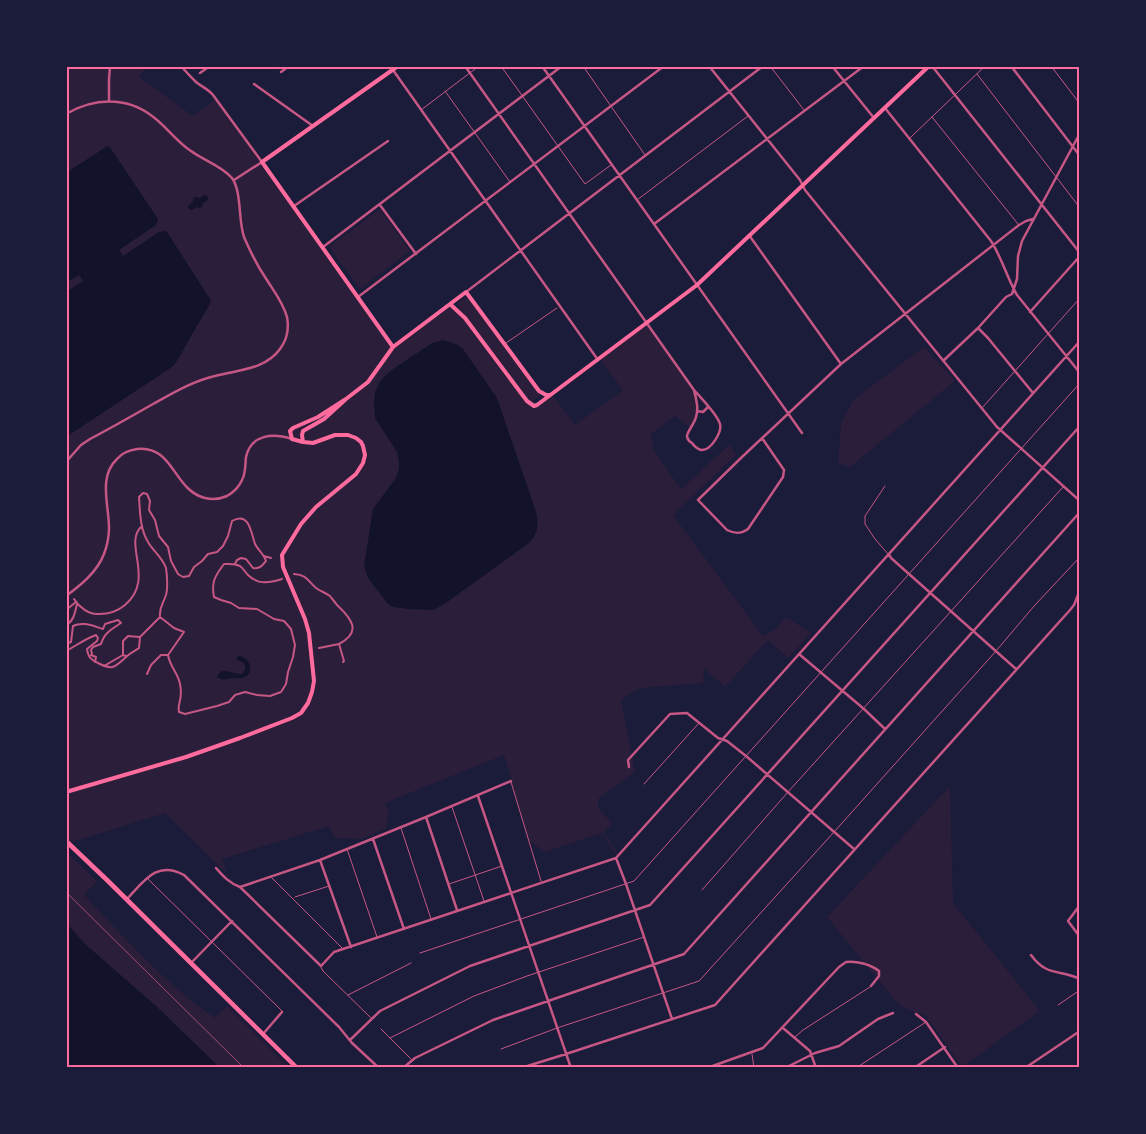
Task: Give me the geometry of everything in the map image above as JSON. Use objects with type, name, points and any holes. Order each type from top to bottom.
[{"type":"highway","points":[[66,841],[297,1068]]},
{"type":"main road","points":[[393,347],[262,162],[398,66]]},
{"type":"main road","points":[[450,304],[465,318],[527,401],[532,405],[537,405],[697,285],[930,66]]},
{"type":"main road","points":[[303,442],[303,431],[324,419],[371,379],[393,347],[466,292],[539,391],[546,396],[550,395]]},
{"type":"main road","points":[[66,792],[186,757],[281,723],[301,713],[308,703],[312,692],[313,671],[308,626],[283,567],[282,555],[301,524],[316,507],[361,468],[365,458],[365,451],[356,438],[348,434],[335,435],[313,443],[292,439],[290,431],[318,417],[346,399]]},
{"type":"street","points":[[109,101],[108,79],[110,66]]},
{"type":"street","points":[[181,66],[194,80],[214,95],[262,162],[233,180]]},
{"type":"street","points":[[200,73],[210,66]]},
{"type":"street","points":[[281,72],[289,66]]},
{"type":"street","points":[[465,66],[719,423],[720,429],[714,442],[702,450],[692,444],[687,436],[696,420],[697,411],[694,390]]},
{"type":"street","points":[[542,66],[802,433]]},
{"type":"street","points":[[322,247],[562,66]]},
{"type":"street","points":[[358,297],[664,66]]},
{"type":"street","points":[[709,66],[800,180],[805,190],[981,408],[1000,430],[1080,501]]},
{"type":"street","points":[[466,292],[763,66]]},
{"type":"street","points":[[832,66],[874,118]]},
{"type":"street","points":[[654,224],[864,66]]},
{"type":"street","points":[[930,66],[1080,254],[1030,312]]},
{"type":"street","points":[[1011,66],[1080,156]]},
{"type":"street","points":[[393,70],[598,360]]},
{"type":"street","points":[[254,84],[313,126]]},
{"type":"street","points":[[66,114],[88,104],[109,101],[129,104],[156,119],[179,142],[226,172],[233,180],[237,191],[240,218],[245,238],[256,263],[277,295],[286,313],[288,323],[287,333],[282,346],[274,356],[257,366],[214,376],[176,392],[90,439],[81,445],[66,462]]},
{"type":"street","points":[[885,108],[994,244],[1013,289],[1080,373]]},
{"type":"street","points":[[943,361],[978,328],[1006,297],[1012,294],[1017,279],[1018,256],[1022,241],[1080,133]]},
{"type":"street","points":[[294,206],[388,140]]},
{"type":"street","points":[[379,204],[416,254]]},
{"type":"street","points":[[762,438],[784,470],[783,477],[748,529],[744,532],[732,533],[698,500],[762,438],[841,364],[1019,225],[1026,220],[1034,219]]},
{"type":"street","points":[[750,235],[841,364]]},
{"type":"street","points":[[978,328],[1033,393]]},
{"type":"street","points":[[216,868],[233,884],[240,886],[321,966],[334,952],[616,858],[1080,342]]},
{"type":"street","points":[[697,411],[704,412],[708,407]]},
{"type":"street","points":[[350,1040],[380,1011],[470,966],[650,905],[1080,426]]},
{"type":"street","points":[[66,596],[84,582],[93,572],[104,554],[109,533],[106,481],[110,467],[121,455],[136,449],[151,450],[168,461],[182,484],[193,493],[203,498],[216,499],[228,495],[240,485],[244,475],[248,452],[254,442],[263,437],[279,435],[292,439]]},
{"type":"street","points":[[235,564],[241,558],[246,559],[253,568],[258,569],[266,561],[255,543],[247,521],[241,518],[232,521],[224,546],[217,552],[208,554],[194,567],[189,576],[183,577],[178,574],[171,561],[168,547],[159,536],[155,520],[149,510],[150,501],[147,494],[143,493],[139,496],[142,526],[148,542],[166,568],[166,595],[159,611],[160,617],[174,628],[184,632],[168,655],[169,662],[180,685],[179,712],[185,714],[218,706],[229,702],[236,695],[245,692],[270,696],[281,692],[286,684],[295,645],[291,628],[284,621],[274,619],[257,609],[239,608],[214,597],[211,586],[224,564],[232,563],[235,564],[241,566],[253,580],[264,583],[282,579]]},
{"type":"street","points":[[404,1068],[412,1060],[493,1020],[684,954],[1080,512]]},
{"type":"street","points":[[74,599],[76,603],[97,615],[109,613],[130,601],[139,581],[140,572],[135,549],[135,536],[138,528],[142,526]]},
{"type":"street","points":[[888,554],[1016,670]]},
{"type":"street","points":[[264,556],[272,558]]},
{"type":"street","points":[[294,574],[301,575],[329,596],[346,612],[352,622],[352,632],[348,639],[339,644],[319,648]]},
{"type":"street","points":[[521,1068],[715,1005],[1074,605],[1080,590]]},
{"type":"street","points":[[66,610],[76,603]]},
{"type":"street","points":[[66,625],[74,617],[76,603]]},
{"type":"street","points":[[66,649],[68,650],[96,635],[97,641],[87,652],[90,655],[90,659],[104,666],[114,667],[139,648],[140,638],[160,617]]},
{"type":"street","points":[[66,644],[71,642],[73,626],[87,624],[104,628],[105,624],[118,620],[121,623],[107,632],[101,644],[93,647],[90,655]]},
{"type":"street","points":[[123,655],[123,641],[128,636],[140,638]]},
{"type":"street","points":[[339,644],[343,662]]},
{"type":"street","points":[[799,654],[821,671],[885,729]]},
{"type":"street","points":[[90,655],[96,657],[95,662]]},
{"type":"street","points":[[104,666],[123,655],[126,656]]},
{"type":"street","points":[[147,674],[151,664],[161,655],[168,655]]},
{"type":"street","points":[[629,768],[628,760],[670,714],[687,713],[718,738],[727,741],[746,756],[854,849]]},
{"type":"street","points":[[240,886],[347,850],[511,781]]},
{"type":"street","points":[[478,796],[571,1068]]},
{"type":"street","points":[[426,818],[457,910]]},
{"type":"street","points":[[373,839],[404,929]]},
{"type":"street","points":[[616,858],[672,1019]]},
{"type":"street","points":[[320,860],[351,947]]},
{"type":"street","points":[[127,899],[155,872],[172,870],[181,873],[379,1068]]},
{"type":"street","points":[[1080,905],[1068,921],[1080,937]]},
{"type":"street","points":[[191,963],[232,922]]},
{"type":"street","points":[[1031,955],[1037,964],[1047,970],[1080,979]]},
{"type":"street","points":[[707,1068],[763,1048],[839,967],[846,962],[862,963],[875,967],[879,971],[879,976],[871,986]]},
{"type":"street","points":[[263,1034],[282,1012]]},
{"type":"street","points":[[785,1068],[812,1055],[839,1046],[878,1019],[893,1013]]},
{"type":"street","points":[[916,1014],[926,1022],[958,1068]]},
{"type":"street","points":[[782,1028],[810,1051],[816,1068]]},
{"type":"street","points":[[1025,1068],[1080,1031]]},
{"type":"street","points":[[914,1068],[945,1047]]},
{"type":"lane","points":[[421,110],[479,66]]},
{"type":"lane","points":[[501,66],[585,184],[612,165]]},
{"type":"lane","points":[[582,66],[646,155]]},
{"type":"lane","points":[[770,66],[805,111]]},
{"type":"lane","points":[[909,138],[986,66]]},
{"type":"lane","points":[[1051,66],[1080,104]]},
{"type":"lane","points":[[976,74],[1080,208]]},
{"type":"lane","points":[[445,91],[510,182]]},
{"type":"lane","points":[[637,200],[748,116]]},
{"type":"lane","points":[[932,117],[1019,225]]},
{"type":"lane","points":[[981,408],[1080,298]]},
{"type":"lane","points":[[505,344],[556,308]]},
{"type":"lane","points":[[420,953],[634,881],[1080,383]]},
{"type":"lane","points":[[885,486],[865,516],[865,524],[888,554]]},
{"type":"lane","points":[[702,890],[1063,486]]},
{"type":"lane","points":[[501,1049],[557,1028],[699,981],[1080,557]]},
{"type":"lane","points":[[644,784],[700,722]]},
{"type":"lane","points":[[511,781],[541,882]]},
{"type":"lane","points":[[452,807],[484,901]]},
{"type":"lane","points":[[400,828],[431,920]]},
{"type":"lane","points":[[347,850],[377,938]]},
{"type":"lane","points":[[448,884],[502,866]]},
{"type":"lane","points":[[270,876],[344,949]]},
{"type":"lane","points":[[147,878],[282,1012]]},
{"type":"lane","points":[[293,898],[329,886]]},
{"type":"lane","points":[[390,1038],[474,996],[644,937]]},
{"type":"lane","points":[[348,995],[412,963]]},
{"type":"lane","points":[[321,966],[323,971],[371,1018]]},
{"type":"lane","points":[[794,1038],[803,1030],[871,986]]},
{"type":"lane","points":[[1058,1006],[1080,990]]},
{"type":"lane","points":[[856,1068],[926,1022]]},
{"type":"lane","points":[[382,1029],[412,1060]]},
{"type":"lane","points":[[752,1052],[754,1068]]},
{"type":"shaded area","points":[[66,66],[147,66],[139,77],[193,116],[216,99],[393,347],[450,304],[465,318],[534,406],[552,394],[575,425],[623,390],[599,358],[647,323],[694,390],[697,411],[691,428],[675,416],[651,434],[654,451],[681,489],[729,445],[736,455],[673,515],[763,636],[776,629],[786,617],[811,633],[788,658],[768,640],[725,687],[704,668],[703,683],[640,688],[621,700],[635,772],[598,799],[598,808],[612,823],[604,833],[619,855],[617,857],[602,833],[545,852],[528,840],[504,755],[385,803],[389,813],[386,829],[361,839],[335,838],[329,826],[222,859],[227,874],[165,813],[66,844]]},
{"type":"shaded area","points":[[109,146],[158,219],[156,225],[119,250],[123,256],[159,232],[167,232],[211,302],[172,367],[66,437],[66,292],[83,281],[79,275],[66,283],[66,173]]},
{"type":"shaded area","points":[[204,195],[208,198],[202,207],[196,207],[192,210],[188,208],[193,202],[194,197],[200,198]]},
{"type":"shaded area","points":[[380,209],[410,251],[360,289],[329,247]]},
{"type":"shaded area","points":[[465,297],[468,298],[538,391],[540,396],[532,402],[458,306],[458,303]]},
{"type":"shaded area","points":[[443,340],[456,344],[463,349],[497,398],[536,512],[537,529],[529,543],[443,605],[433,610],[393,607],[388,604],[368,578],[364,566],[373,509],[396,478],[399,469],[397,452],[375,418],[375,392],[379,383],[393,369],[432,343]]},
{"type":"shaded area","points":[[924,347],[955,381],[850,467],[838,463],[841,423],[853,400]]},
{"type":"shaded area","points":[[239,656],[246,659],[251,668],[245,677],[223,679],[217,677],[219,673],[225,671],[242,674],[245,666],[244,663],[237,660]]},
{"type":"shaded area","points":[[950,786],[953,903],[1040,1011],[962,1067],[926,1016],[900,1006],[827,917]]},
{"type":"shaded area","points":[[66,852],[97,881],[84,895],[146,960],[179,990],[215,1018],[227,1006],[289,1068],[220,1068],[157,1007],[86,945],[66,923]]},
{"type":"shaded area","points":[[66,923],[86,945],[157,1007],[220,1068],[66,1068]]},
{"type":"railway","points":[[66,892],[244,1068]]}]
